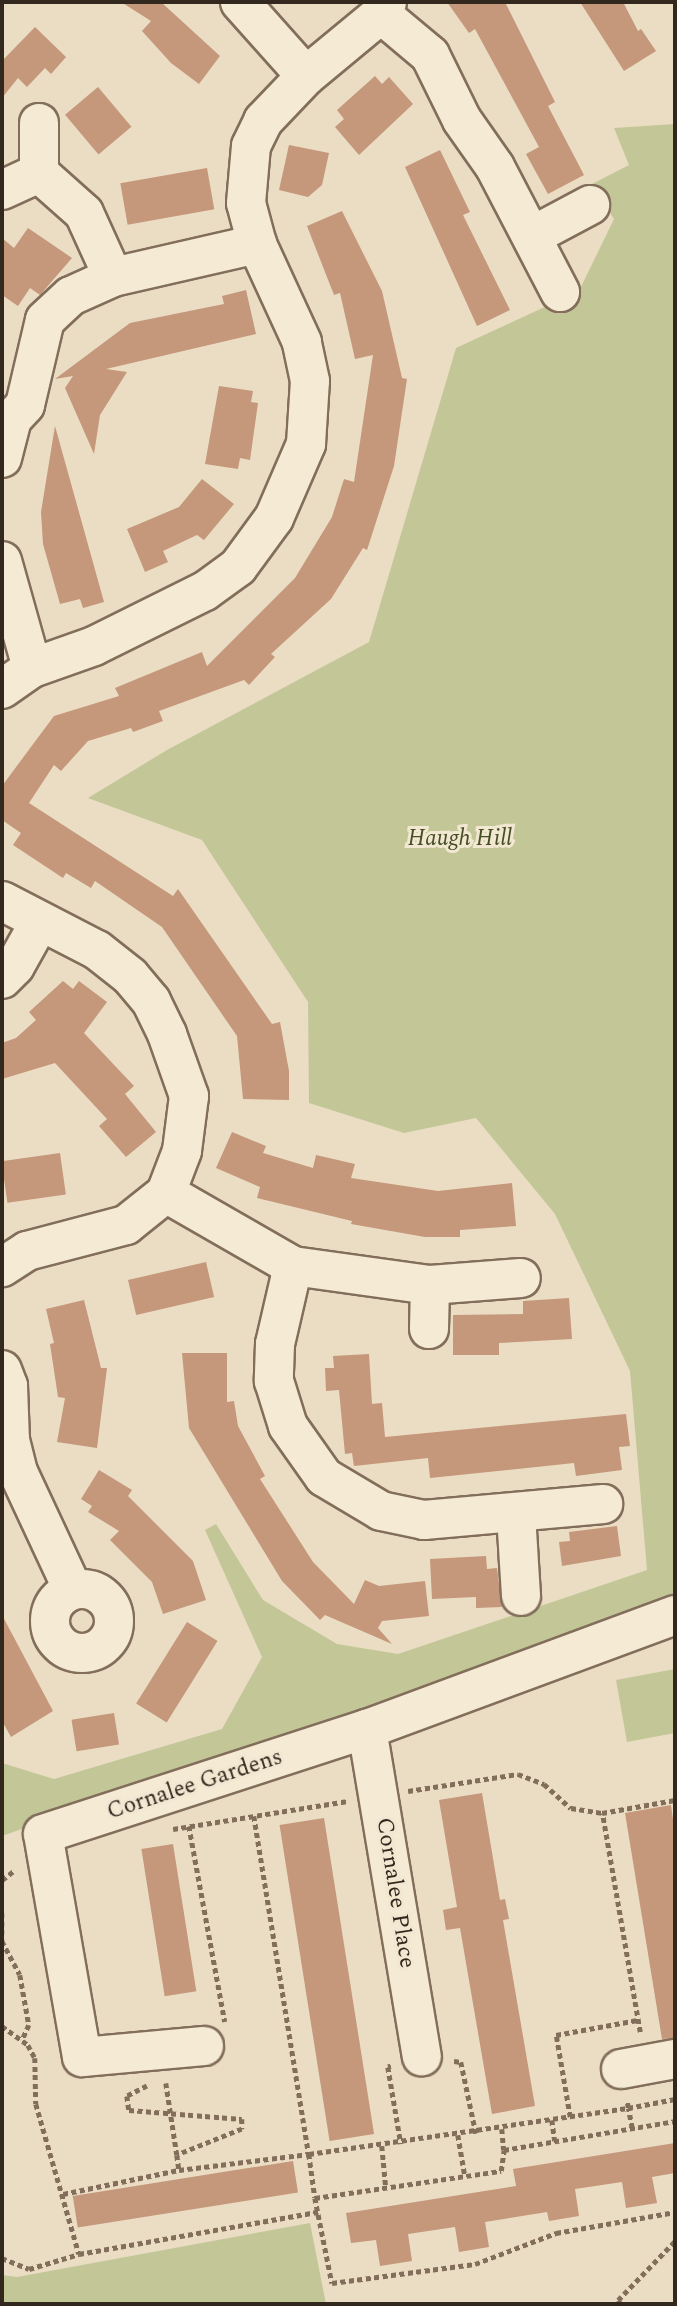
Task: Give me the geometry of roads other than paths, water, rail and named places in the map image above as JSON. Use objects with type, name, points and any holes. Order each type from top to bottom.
[{"type":"street","points":[[240,2],[306,76]]},
{"type":"street","points":[[2,690],[32,668],[94,646],[205,591],[238,567],[274,518],[306,444],[310,381],[302,342],[257,244],[246,203],[251,146],[263,121],[306,76],[384,8],[430,55],[461,120],[495,167],[560,292]]},
{"type":"street","points":[[38,173],[39,123]]},
{"type":"street","points":[[38,173],[84,213],[113,277]]},
{"type":"street","points":[[2,190],[38,173]]},
{"type":"street","points":[[532,236],[590,205]]},
{"type":"street","points":[[2,458],[12,419],[25,405],[46,320],[71,296],[113,277],[257,244]]},
{"type":"street","points":[[2,561],[32,668]]},
{"type":"street","points":[[2,901],[97,950],[130,976],[151,1001],[167,1034],[189,1096],[182,1151],[166,1193],[126,1225],[27,1251],[2,1268]]},
{"type":"street","points":[[2,979],[15,966],[40,921]]},
{"type":"street","points":[[166,1193],[293,1266],[430,1285],[521,1278]]},
{"type":"street","points":[[293,1266],[275,1344],[274,1381],[288,1426],[324,1477],[381,1511],[424,1520],[516,1514],[603,1504]]},
{"type":"street","points":[[429,1329],[430,1285]]},
{"type":"street","points":[[2,1370],[8,1386],[10,1440],[18,1472],[73,1590]]},
{"type":"street","points":[[516,1514],[520,1596]]},
{"type":"street","name":"Cornalee Gardens","points":[[204,2046],[160,2047],[82,2057],[43,1834],[367,1729],[675,1615]]},
{"type":"street","name":"Cornalee Place","points":[[367,1729],[422,2056]]},
{"type":"park label","name":"Haugh Hill","points":[[460,839]]}]
